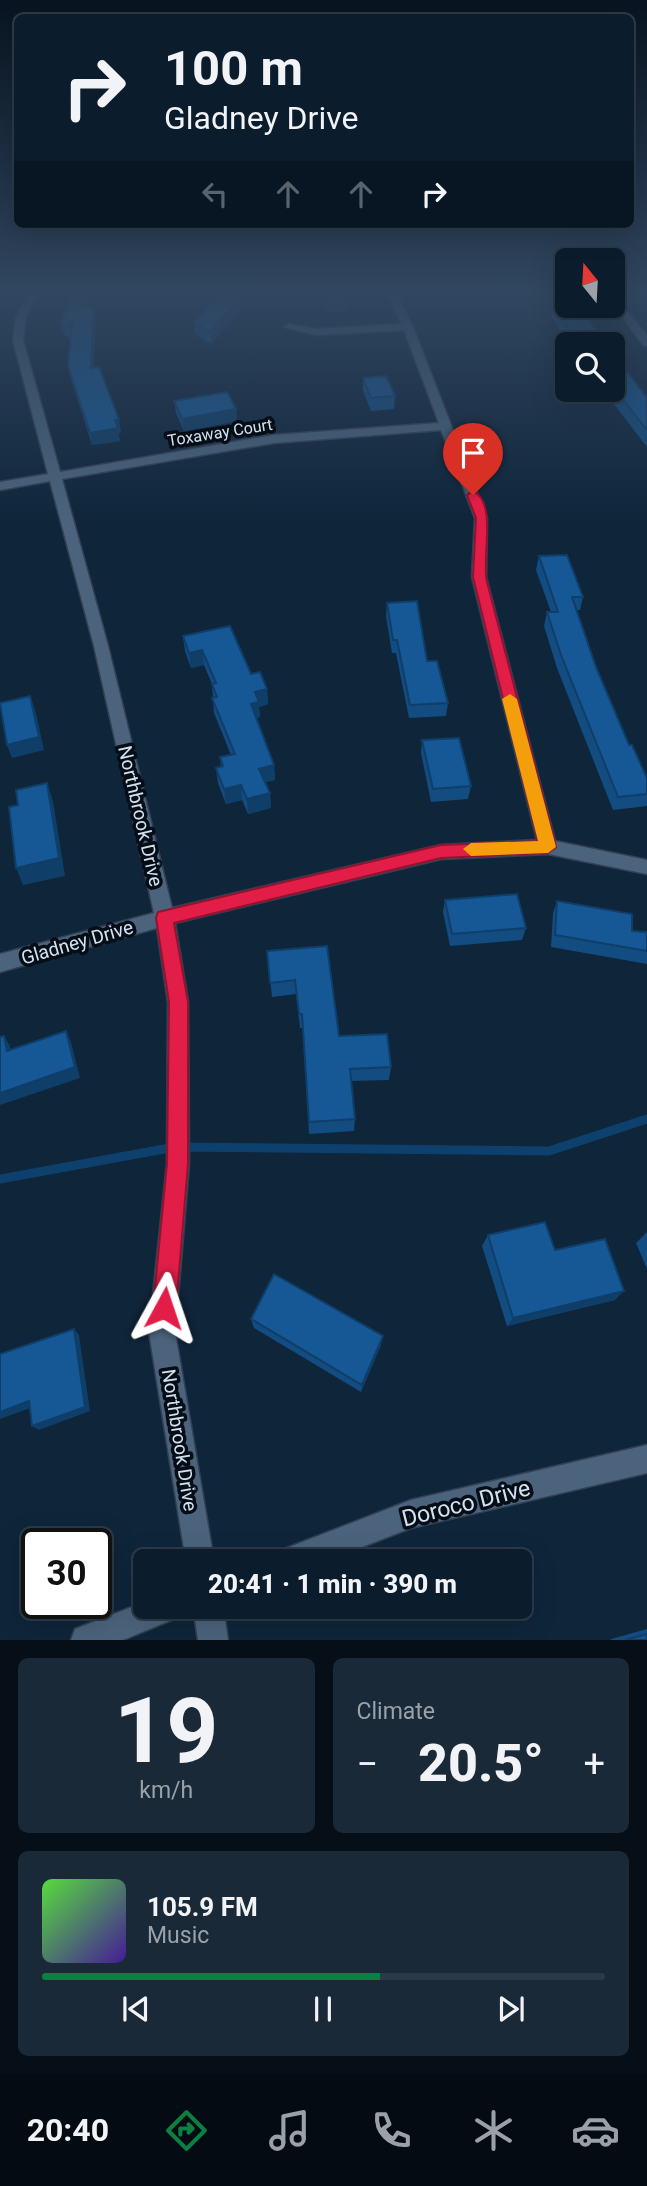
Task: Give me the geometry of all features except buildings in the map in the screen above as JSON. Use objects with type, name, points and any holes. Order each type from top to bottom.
[{"type":"street","name":"Northbrook Drive","points":[[26,369],[101,646],[164,918],[178,1002],[177,1164],[162,1332],[198,1549]]},
{"type":"street","points":[[424,369],[481,518],[479,577],[548,847]]},
{"type":"street","name":"Toxaway Court","points":[[0,486],[274,439],[447,426]]},
{"type":"street","name":"Gladney Drive","points":[[0,963],[164,918],[441,852],[548,847],[647,867]]},
{"type":"street","name":"Doroco Drive","points":[[320,1549],[411,1514],[647,1458]]},
{"type":"street","points":[[86,1640],[138,1619]]},
{"type":"street","points":[[210,1619],[213,1640]]},
{"type":"waterway","points":[[0,1179],[175,1147],[549,1151],[647,1119]]},
{"type":"slow traffic","points":[[471,849],[548,847],[510,699]]},
{"type":"route","points":[[164,1308],[177,1164],[178,1002],[164,918],[441,852],[548,847],[496,644],[491,614],[479,577],[481,518],[473,495]]}]
